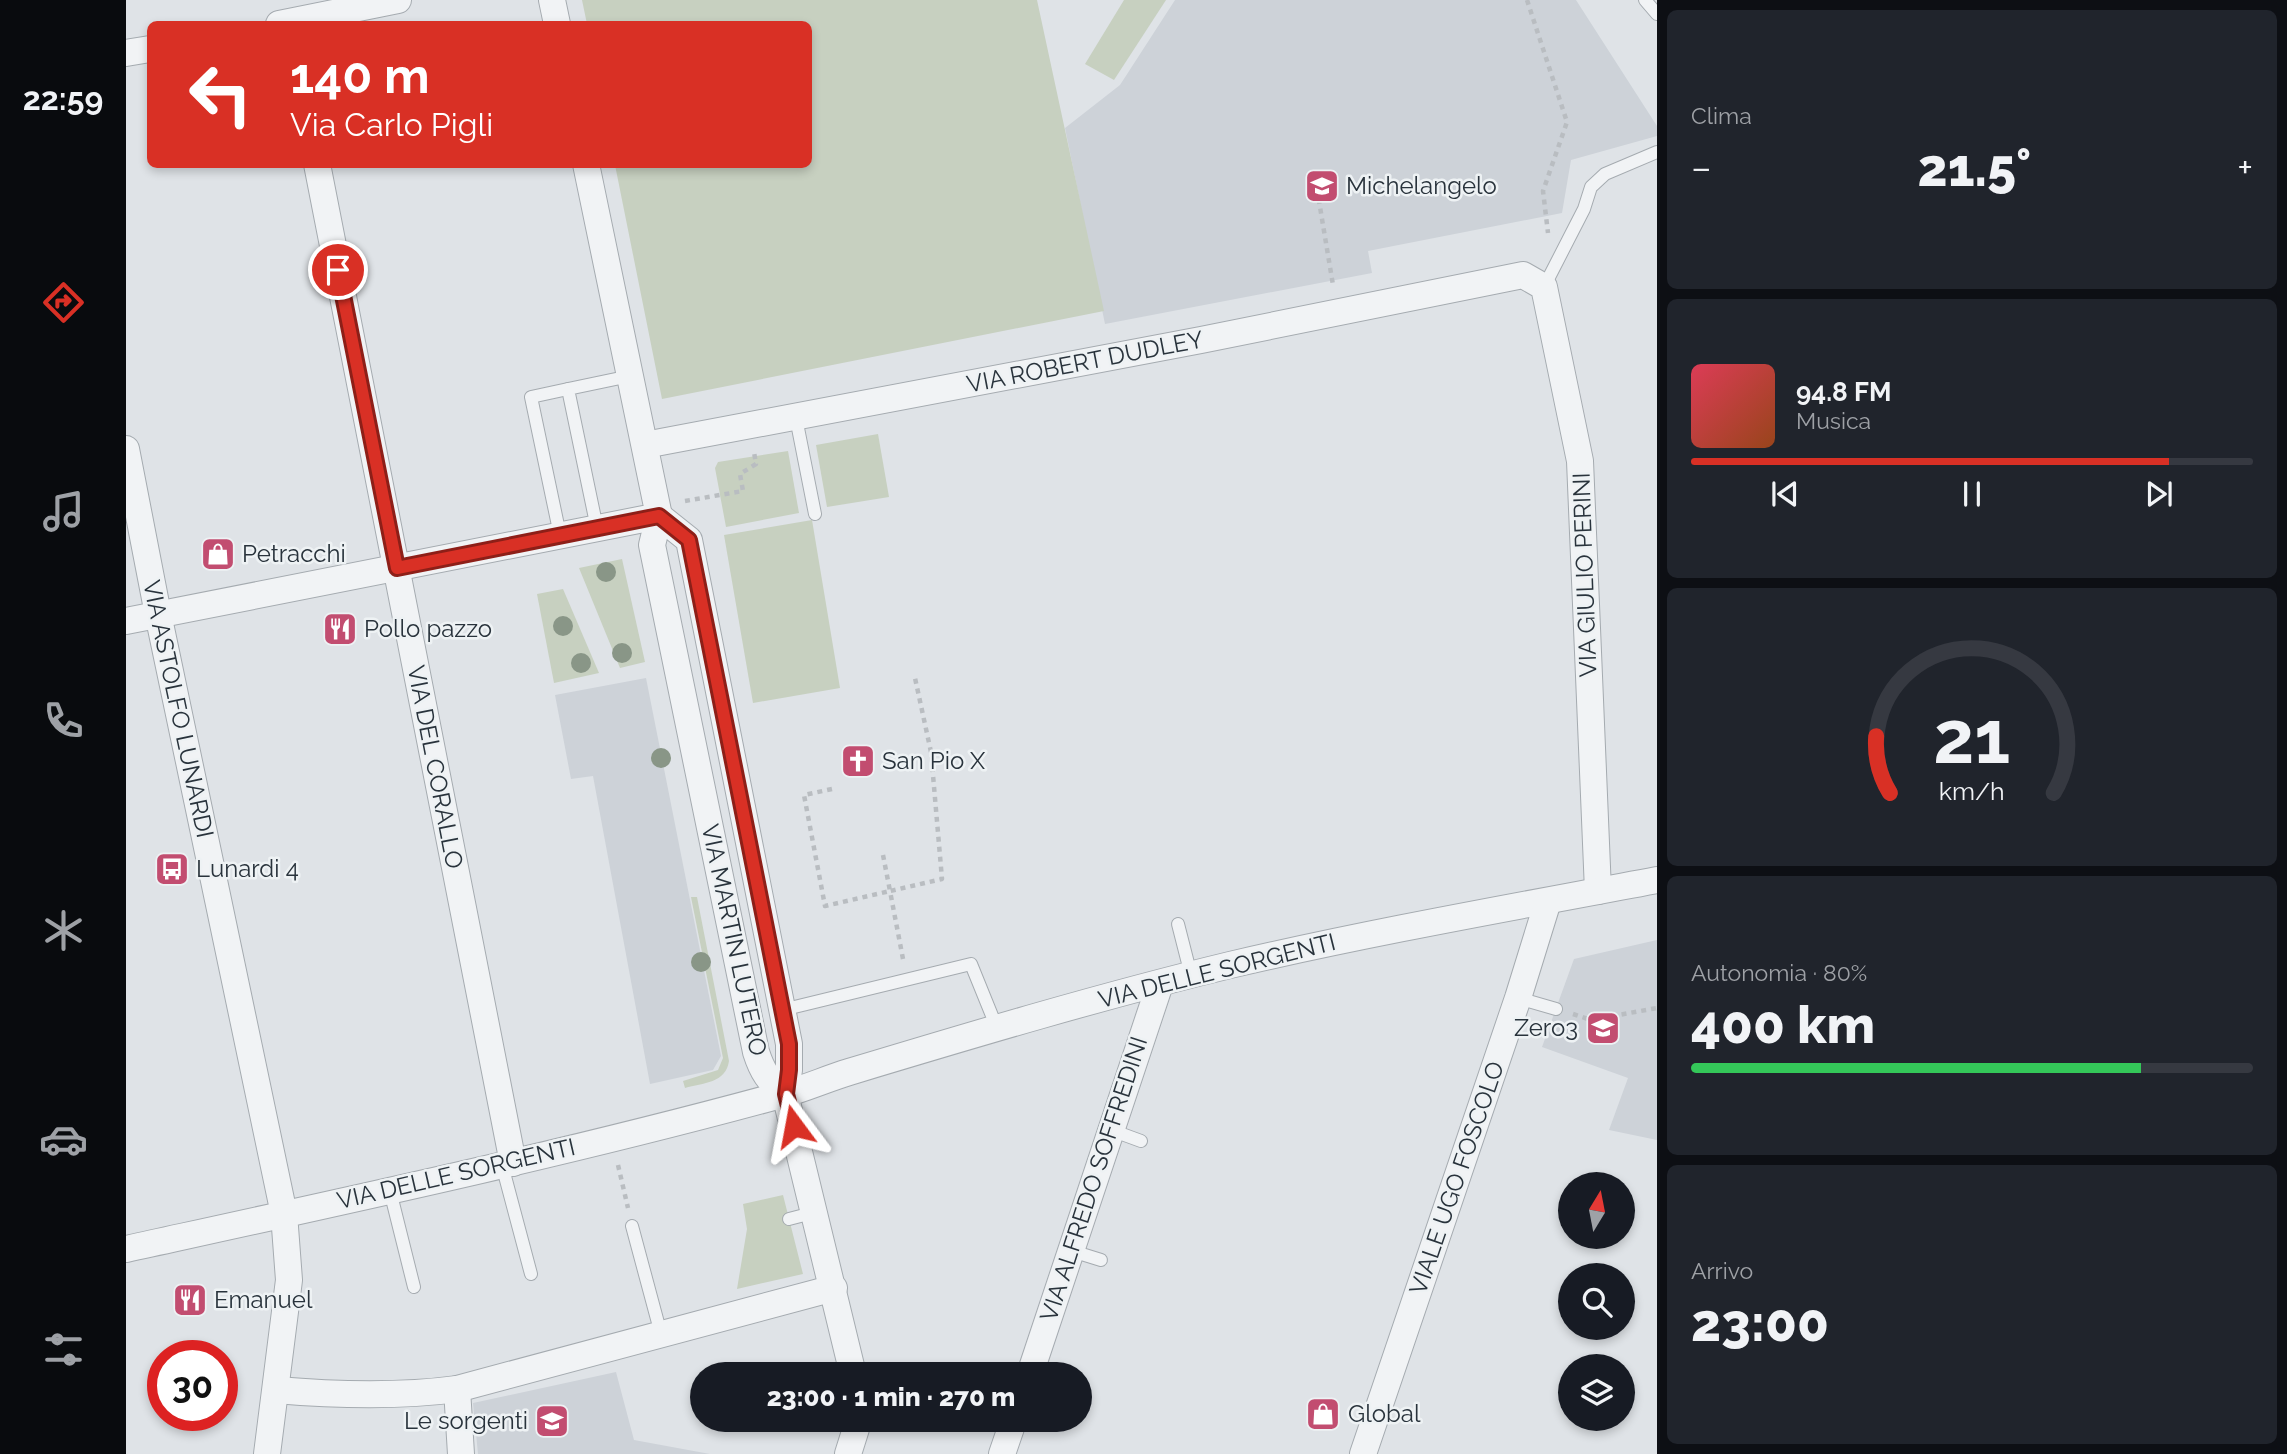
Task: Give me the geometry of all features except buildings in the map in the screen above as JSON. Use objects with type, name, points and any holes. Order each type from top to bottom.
[{"type":"street","points":[[300,21],[398,0]]},
{"type":"street","points":[[552,0],[556,21]]},
{"type":"street","points":[[126,53],[147,50]]},
{"type":"street","name":"VIA DEL CORALLO","points":[[318,168],[397,568],[508,1164]]},
{"type":"street","name":"VIA MARTIN LUTERO","points":[[587,168],[658,510],[652,545],[755,1052],[764,1073],[773,1085],[786,1094],[790,1055],[689,540],[658,510]]},
{"type":"street","name":"VIA ROBERT DUDLEY","points":[[645,445],[1534,281]]},
{"type":"street","name":"VIA GIULIO PERINI","points":[[1534,281],[1580,461],[1598,891]]},
{"type":"street","name":"VIA ASTOLFO LUNARDI","points":[[126,449],[284,1214],[289,1280],[267,1454]]},
{"type":"street","points":[[126,621],[597,528],[658,510]]},
{"type":"street","name":"VIA DELLE SORGENTI","points":[[126,1249],[508,1164],[786,1094],[844,1073],[997,1028],[1191,975],[1386,930],[1657,880]]},
{"type":"street","name":"VIALE UGO FOSCOLO","points":[[1363,1454],[1518,998],[1548,901]]},
{"type":"street","name":"VIA ALFREDO SOFFREDINI","points":[[1034,1362],[1160,984]]},
{"type":"street","points":[[786,1094],[850,1362]]},
{"type":"street","points":[[276,1390],[417,1393],[457,1389],[834,1288]]},
{"type":"street","points":[[457,1389],[461,1454]]},
{"type":"street","points":[[848,1454],[855,1432]]},
{"type":"street","points":[[1002,1454],[1010,1432]]},
{"type":"lane","points":[[1645,0],[1657,14]]},
{"type":"lane","points":[[1534,281],[1584,209],[1591,187],[1605,174],[1657,152]]},
{"type":"lane","points":[[560,535],[531,397],[630,376]]},
{"type":"lane","points":[[568,389],[597,528]]},
{"type":"lane","points":[[796,418],[815,514]]},
{"type":"lane","points":[[1178,924],[1191,975]]},
{"type":"lane","points":[[782,1010],[971,964],[997,1028]]},
{"type":"lane","points":[[1518,998],[1556,1009]]},
{"type":"lane","points":[[1111,1130],[1141,1140]]},
{"type":"lane","points":[[508,1164],[531,1274]]},
{"type":"lane","points":[[390,1191],[415,1287]]},
{"type":"lane","points":[[789,1219],[816,1212]]},
{"type":"lane","points":[[632,1226],[660,1334]]},
{"type":"lane","points":[[1072,1251],[1101,1260]]},
{"type":"path","points":[[1527,0],[1567,122],[1543,191],[1544,216]]},
{"type":"path","points":[[1317,189],[1332,280]]},
{"type":"path","points":[[658,510],[743,491],[740,474],[756,464],[754,452]]},
{"type":"path","points":[[832,789],[804,794],[825,906],[942,879],[931,752],[915,678]]},
{"type":"path","points":[[883,855],[899,943],[909,980]]},
{"type":"path","points":[[1556,1009],[1591,1020],[1657,1008]]},
{"type":"path","points":[[611,1138],[632,1226]]},
{"type":"shaded area","name":"Michelangelo","points":[[1175,0],[1576,0],[1657,126],[1657,136],[1571,160],[1562,213],[1368,251],[1372,273],[1105,324],[1065,128],[1120,85]]},
{"type":"shaded area","points":[[646,678],[721,1056],[713,1070],[650,1084],[593,776],[571,779],[555,695]]},
{"type":"shaded area","name":"Zero3","points":[[1657,940],[1657,1140],[1609,1130],[1628,1078],[1542,1047],[1574,959]]},
{"type":"shaded area","name":"Le sorgenti","points":[[616,1372],[634,1440],[710,1454],[478,1454],[473,1403]]},
{"type":"green space","points":[[582,0],[1037,0],[1104,311],[662,399],[616,168],[812,168],[812,21],[586,21]]},
{"type":"green space","points":[[1124,0],[1166,0],[1114,80],[1085,64]]},
{"type":"green space","points":[[878,434],[889,497],[827,507],[816,445]]},
{"type":"green space","points":[[788,451],[799,513],[726,527],[715,468],[718,462]]},
{"type":"green space","points":[[812,520],[840,688],[753,703],[724,535]]},
{"type":"green space","points":[[622,559],[645,662],[620,668],[579,568]]},
{"type":"green space","points":[[563,589],[599,673],[554,683],[537,594]]},
{"type":"green space","points":[[691,897],[697,897],[729,1061],[719,1078],[685,1088],[683,1081],[718,1070],[723,1058]]},
{"type":"green space","points":[[783,1195],[803,1274],[737,1289],[747,1229],[743,1204]]},
{"type":"place","name":"Michelangelo","points":[[1322,186]]},
{"type":"place","name":"Petracchi","points":[[218,554]]},
{"type":"place","name":"Pollo pazzo","points":[[340,629]]},
{"type":"place","name":"San Pio X","points":[[858,761]]},
{"type":"place","name":"Lunardi 4","points":[[172,869]]},
{"type":"place","name":"Zero3","points":[[1603,1028]]},
{"type":"place","name":"Emanuel","points":[[190,1300]]},
{"type":"place","name":"Global","points":[[1323,1414]]},
{"type":"place","name":"Le sorgenti","points":[[552,1421]]},
{"type":"route","points":[[338,270],[397,568],[659,516],[689,540],[789,1044],[786,1094],[794,1126]]}]
